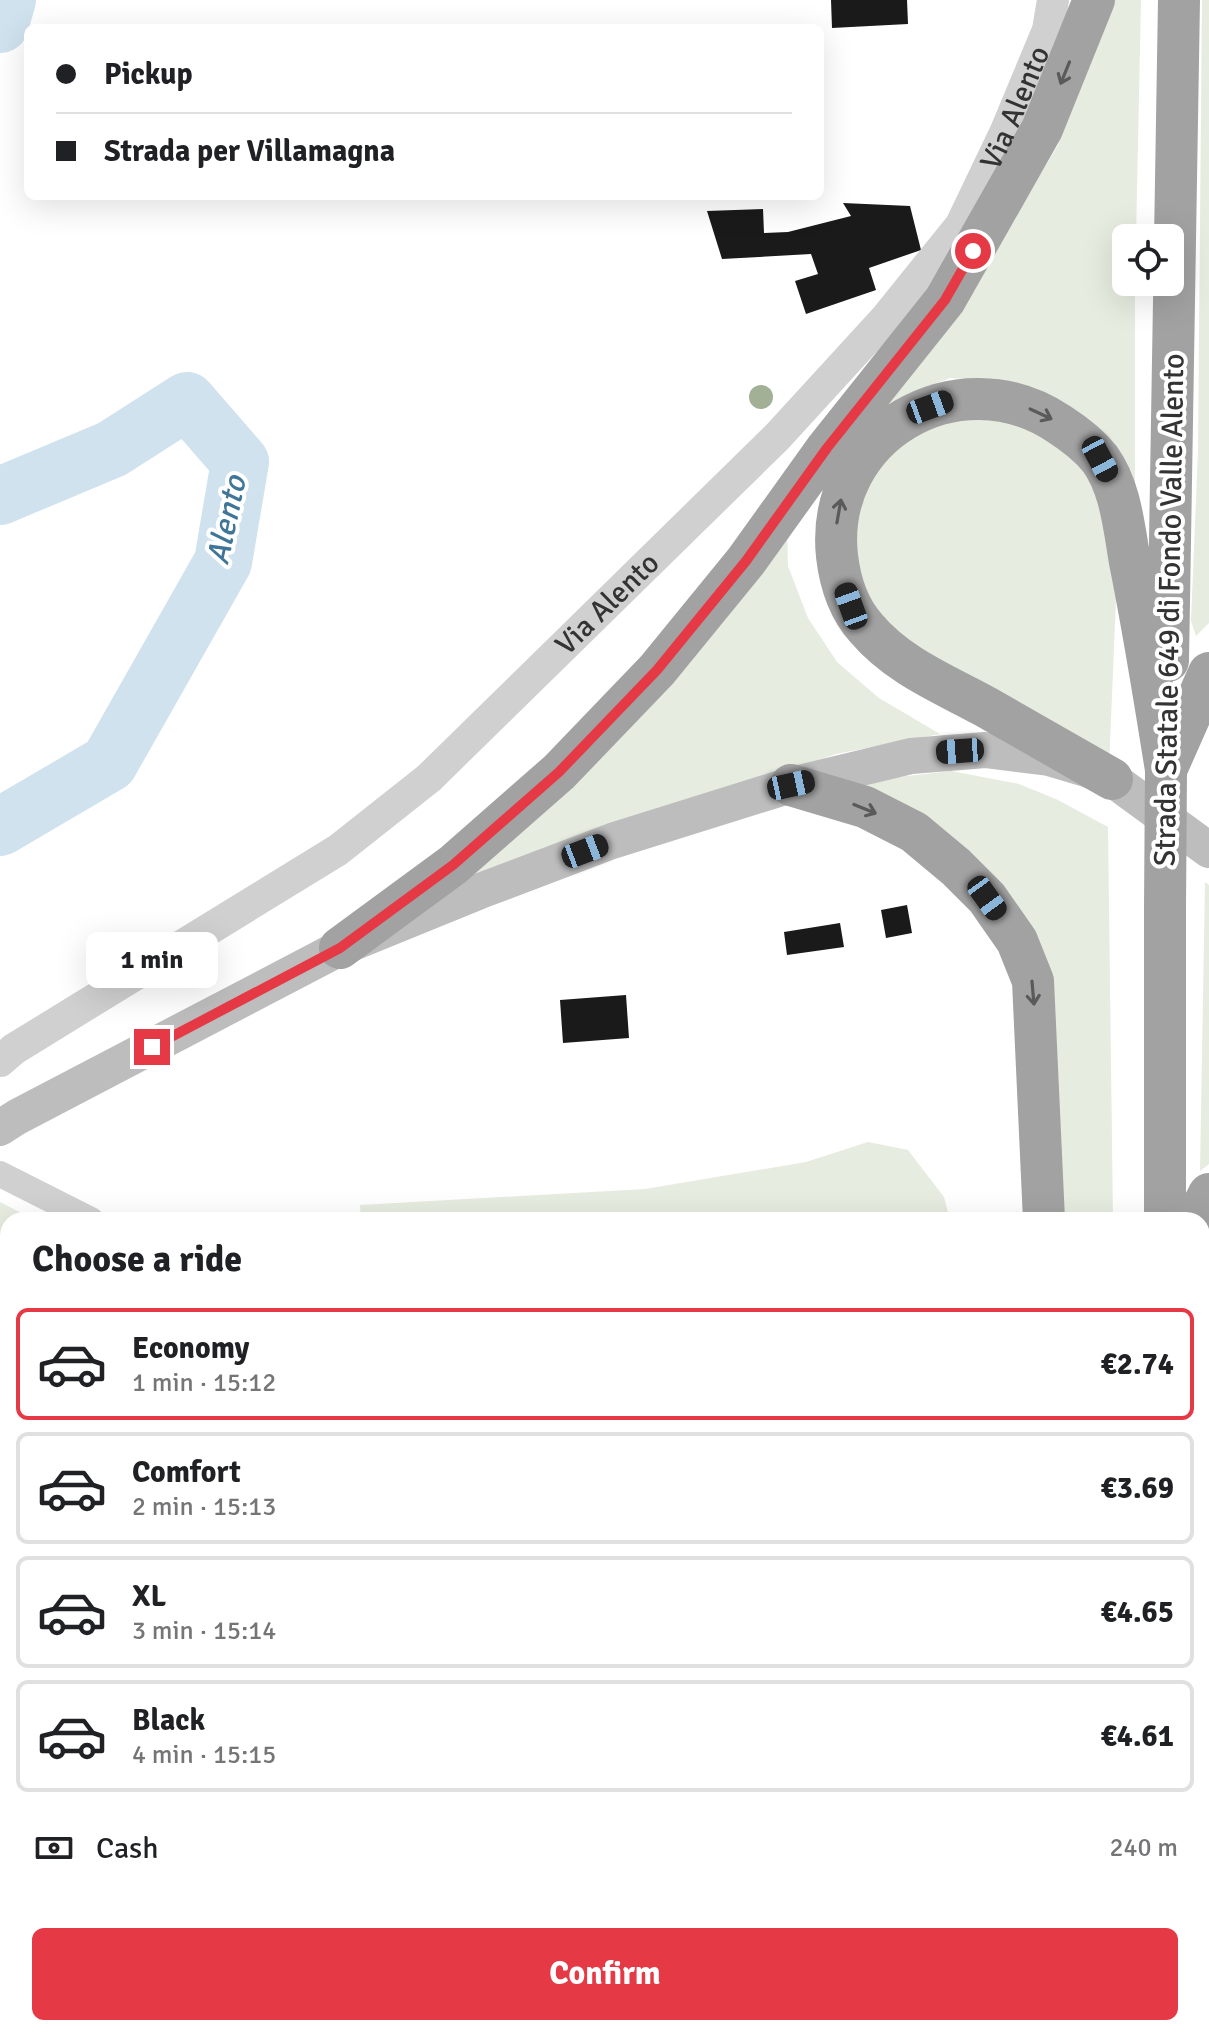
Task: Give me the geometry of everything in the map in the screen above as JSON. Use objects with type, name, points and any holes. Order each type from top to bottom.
[{"type":"highway","points":[[340,948],[453,865],[559,772],[657,670],[746,561],[827,448],[945,300],[1042,129],[1094,0]]},
{"type":"highway","name":"Strada Statale 649 di Fondo Valle Alento","points":[[1165,1212],[1166,770],[1179,0]]},
{"type":"highway","points":[[1112,779],[983,705],[925,676],[892,654],[865,628],[851,606],[839,573],[835,535],[840,500],[866,452],[886,431],[914,413],[946,402],[984,398],[1012,402],[1048,417],[1075,434],[1100,459],[1116,489],[1146,641],[1166,770]]},
{"type":"highway","points":[[827,448],[814,487],[808,529],[812,572],[824,605],[843,637],[868,663],[896,682],[1016,753]]},
{"type":"highway","points":[[1166,770],[1209,673]]},
{"type":"highway","points":[[791,785],[865,807],[914,832],[987,898],[1017,941],[1033,981],[1044,1212]]},
{"type":"highway","points":[[1200,1212],[1209,1194]]},
{"type":"main road","points":[[0,1128],[340,948],[612,841],[791,785],[911,756],[985,750],[1049,758],[1112,779],[1209,850]]},
{"type":"street","name":"Via Alento","points":[[0,1061],[14,1049],[338,850],[429,778],[777,437],[886,318],[961,225],[1006,131],[1042,45],[1053,0]]},
{"type":"street","points":[[0,1174],[75,1212]]},
{"type":"shaded area","points":[[1106,0],[1141,0],[1136,224],[1112,224],[1112,296],[1135,296],[1135,482],[1108,445],[996,381],[950,378],[910,393],[864,420],[976,279],[1058,145]]},
{"type":"shaded area","points":[[1202,0],[1209,0],[1209,623],[1196,636],[1191,621],[1198,451]]},
{"type":"shaded area","points":[[984,408],[1079,454],[1118,551],[1109,768],[902,646],[850,569],[855,488],[905,428]]},
{"type":"shaded area","points":[[787,526],[788,566],[808,618],[837,662],[879,698],[940,734],[836,754],[442,891]]},
{"type":"shaded area","points":[[951,771],[1019,784],[1058,800],[1108,827],[1113,1212],[1061,1212],[1028,943],[846,792],[890,778]]},
{"type":"shaded area","points":[[1205,882],[1209,885],[1209,1164],[1200,1171]]},
{"type":"shaded area","points":[[868,1142],[908,1150],[944,1197],[948,1212],[360,1212],[360,1205],[645,1189],[806,1162]]},
{"type":"shaded area","points":[[0,1202],[19,1212],[0,1212]]},
{"type":"building","points":[[831,0],[907,0],[908,24],[832,28]]},
{"type":"building","points":[[843,203],[910,206],[921,250],[869,268],[876,290],[806,314],[795,281],[818,274],[811,254],[722,259],[707,211],[763,209],[764,233],[788,232],[851,216]]},
{"type":"building","points":[[907,905],[912,933],[886,938],[881,910]]},
{"type":"building","points":[[840,923],[844,947],[787,955],[784,932]]},
{"type":"building","points":[[626,995],[629,1038],[563,1043],[560,1000]]},
{"type":"waterway","name":"Alento","points":[[0,24],[7,0]]},
{"type":"waterway","name":"Alento","points":[[0,496],[112,449],[187,401],[240,462],[223,562],[109,763],[0,827]]},
{"type":"route","points":[[152,1047],[340,948],[453,865],[559,772],[657,670],[746,561],[827,448],[945,300],[973,251]]}]
